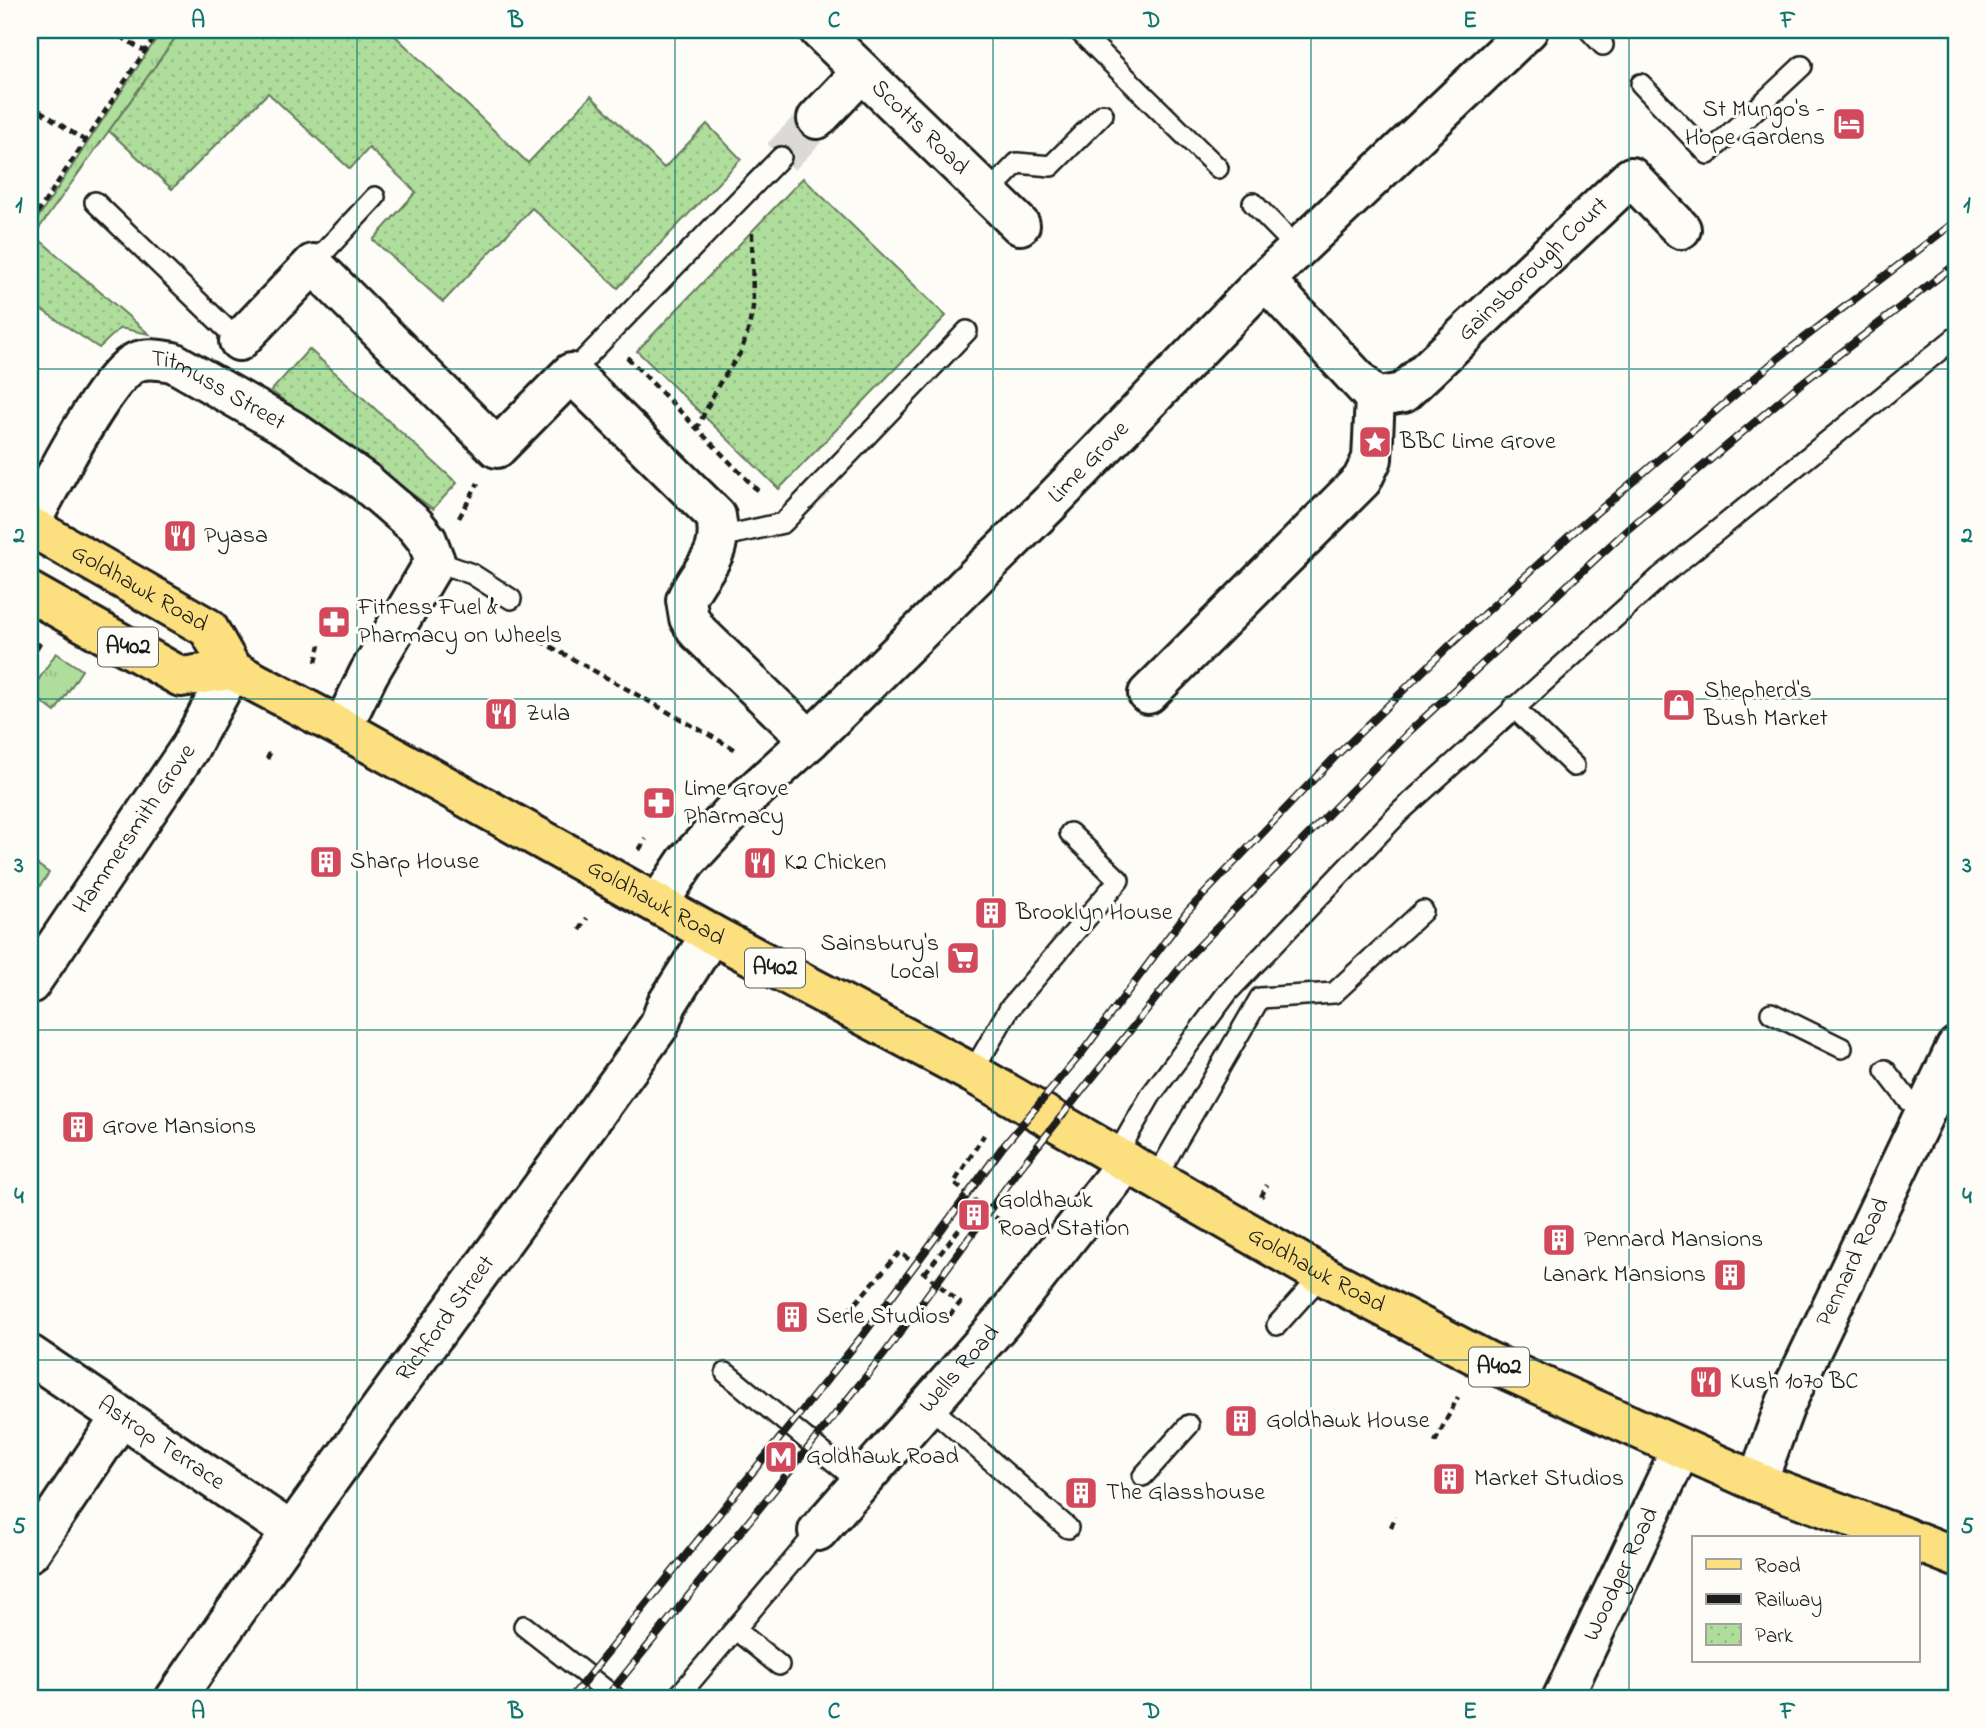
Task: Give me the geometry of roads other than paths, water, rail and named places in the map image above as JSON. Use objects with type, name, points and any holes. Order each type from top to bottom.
[{"type":"main road","name":"Goldhawk Road","points":[[30,524],[208,628],[232,670],[342,727],[711,934],[972,1073],[1322,1275],[1487,1361],[1757,1482],[1902,1536]]},
{"type":"main road","name":"Goldhawk Road","points":[[30,592],[181,677],[232,670]]},
{"type":"main road","points":[[1920,1543],[1956,1557]]},
{"type":"street","name":"Scotts Road","points":[[819,30],[1020,225]]},
{"type":"street","name":"Lime Grove","points":[[658,904],[694,852],[740,804],[810,740],[1050,503],[1297,248],[1528,30]]},
{"type":"street","points":[[817,119],[862,72]]},
{"type":"street","name":"Gainsborough Court","points":[[1376,398],[1403,393],[1631,177],[1681,229]]},
{"type":"street","points":[[239,341],[313,264],[497,448],[571,373],[716,516],[720,537],[716,553],[686,600],[689,618],[698,632],[810,740]]},
{"type":"street","points":[[1148,694],[1362,480],[1372,459],[1376,398],[1265,280]]},
{"type":"street","name":"Titmuss Street","points":[[30,524],[110,385],[137,362],[155,359],[173,362],[186,368],[292,430],[400,510],[431,551]]},
{"type":"street","points":[[342,727],[431,551]]},
{"type":"street","name":"Hammersmith Grove","points":[[30,984],[189,749],[232,670]]},
{"type":"street","name":"Richford Street","points":[[175,1699],[290,1531],[388,1402],[659,1026],[667,1004],[711,934]]},
{"type":"street","name":"Pennard Road","points":[[1757,1482],[1786,1403],[1956,1048]]},
{"type":"street","name":"Wells Road","points":[[818,1531],[1003,1320],[1133,1166]]},
{"type":"street","name":"Astrop Terrace","points":[[30,1355],[290,1531]]},
{"type":"street","points":[[30,1552],[121,1417]]},
{"type":"street","name":"Woodger Road","points":[[1562,1699],[1681,1448]]},
{"type":"lane","points":[[1078,30],[1218,167]]},
{"type":"lane","points":[[1589,30],[1604,45]]},
{"type":"lane","points":[[1641,84],[1708,154],[1802,66]]},
{"type":"lane","points":[[988,193],[1017,163],[1051,166],[1102,114]]},
{"type":"lane","points":[[571,373],[781,157]]},
{"type":"lane","points":[[313,264],[375,197]]},
{"type":"lane","points":[[95,202],[239,341]]},
{"type":"lane","points":[[1253,203],[1297,248]]},
{"type":"lane","points":[[720,537],[783,523],[967,331]]},
{"type":"lane","points":[[1133,1166],[1152,1095],[1228,992],[1401,811],[1660,577],[1956,337]]},
{"type":"lane","name":"Titmuss Street","points":[[431,551],[511,599]]},
{"type":"lane","points":[[1513,707],[1574,766]]},
{"type":"lane","points":[[972,1073],[1009,1009],[1119,880],[1070,833]]},
{"type":"lane","points":[[1133,1166],[1260,998],[1334,993],[1423,911]]},
{"type":"lane","points":[[1771,1013],[1842,1048]]},
{"type":"lane","points":[[1885,1070],[1908,1100],[1927,1111]]},
{"type":"lane","points":[[1277,1325],[1322,1275]]},
{"type":"lane","points":[[726,1373],[860,1483]]},
{"type":"lane","points":[[928,1405],[1068,1528]]},
{"type":"lane","points":[[1143,1476],[1189,1424]]},
{"type":"lane","name":"Wells Road","points":[[677,1699],[818,1531]]},
{"type":"lane","points":[[524,1626],[617,1699]]},
{"type":"lane","points":[[736,1630],[779,1665]]},
{"type":"tunnel","points":[[781,157],[817,119]]},
{"type":"railway","points":[[570,1699],[863,1335],[1002,1148],[1081,1054],[1187,912],[1337,755],[1448,647],[1569,536],[1777,359],[1956,221]]},
{"type":"railway","points":[[605,1699],[885,1353],[1021,1167],[1192,953],[1411,730],[1627,530],[1794,389],[1956,264]]},
{"type":"place","name":"St Mungo's - Hope Gardens","points":[[1849,124]]},
{"type":"place","name":"BBC Lime Grove","points":[[1375,442]]},
{"type":"place","name":"Pyasa","points":[[180,536]]},
{"type":"place","name":"Fitness Fuel & Pharmacy on Wheels","points":[[334,622]]},
{"type":"place","name":"Shepherd's Bush Market","points":[[1679,705]]},
{"type":"place","name":"Zula","points":[[501,714]]},
{"type":"place","name":"Lime Grove Pharmacy","points":[[659,803]]},
{"type":"place","name":"Sharp House","points":[[326,862]]},
{"type":"place","name":"K2 Chicken","points":[[760,863]]},
{"type":"place","name":"Brooklyn House","points":[[991,913]]},
{"type":"place","name":"Sainsbury's Local","points":[[963,958]]},
{"type":"place","name":"Grove Mansions","points":[[78,1127]]},
{"type":"place","name":"Goldhawk Road Station","points":[[974,1215]]},
{"type":"place","name":"Pennard Mansions","points":[[1559,1240]]},
{"type":"place","name":"Lanark Mansions","points":[[1730,1275]]},
{"type":"place","name":"Serle Studios","points":[[792,1317]]},
{"type":"place","name":"Kush 1070 BC","points":[[1706,1382]]},
{"type":"place","name":"Goldhawk House","points":[[1241,1421]]},
{"type":"place","name":"Goldhawk Road","points":[[781,1457]]},
{"type":"place","name":"Market Studios","points":[[1449,1479]]},
{"type":"place","name":"The Glasshouse","points":[[1081,1493]]}]
